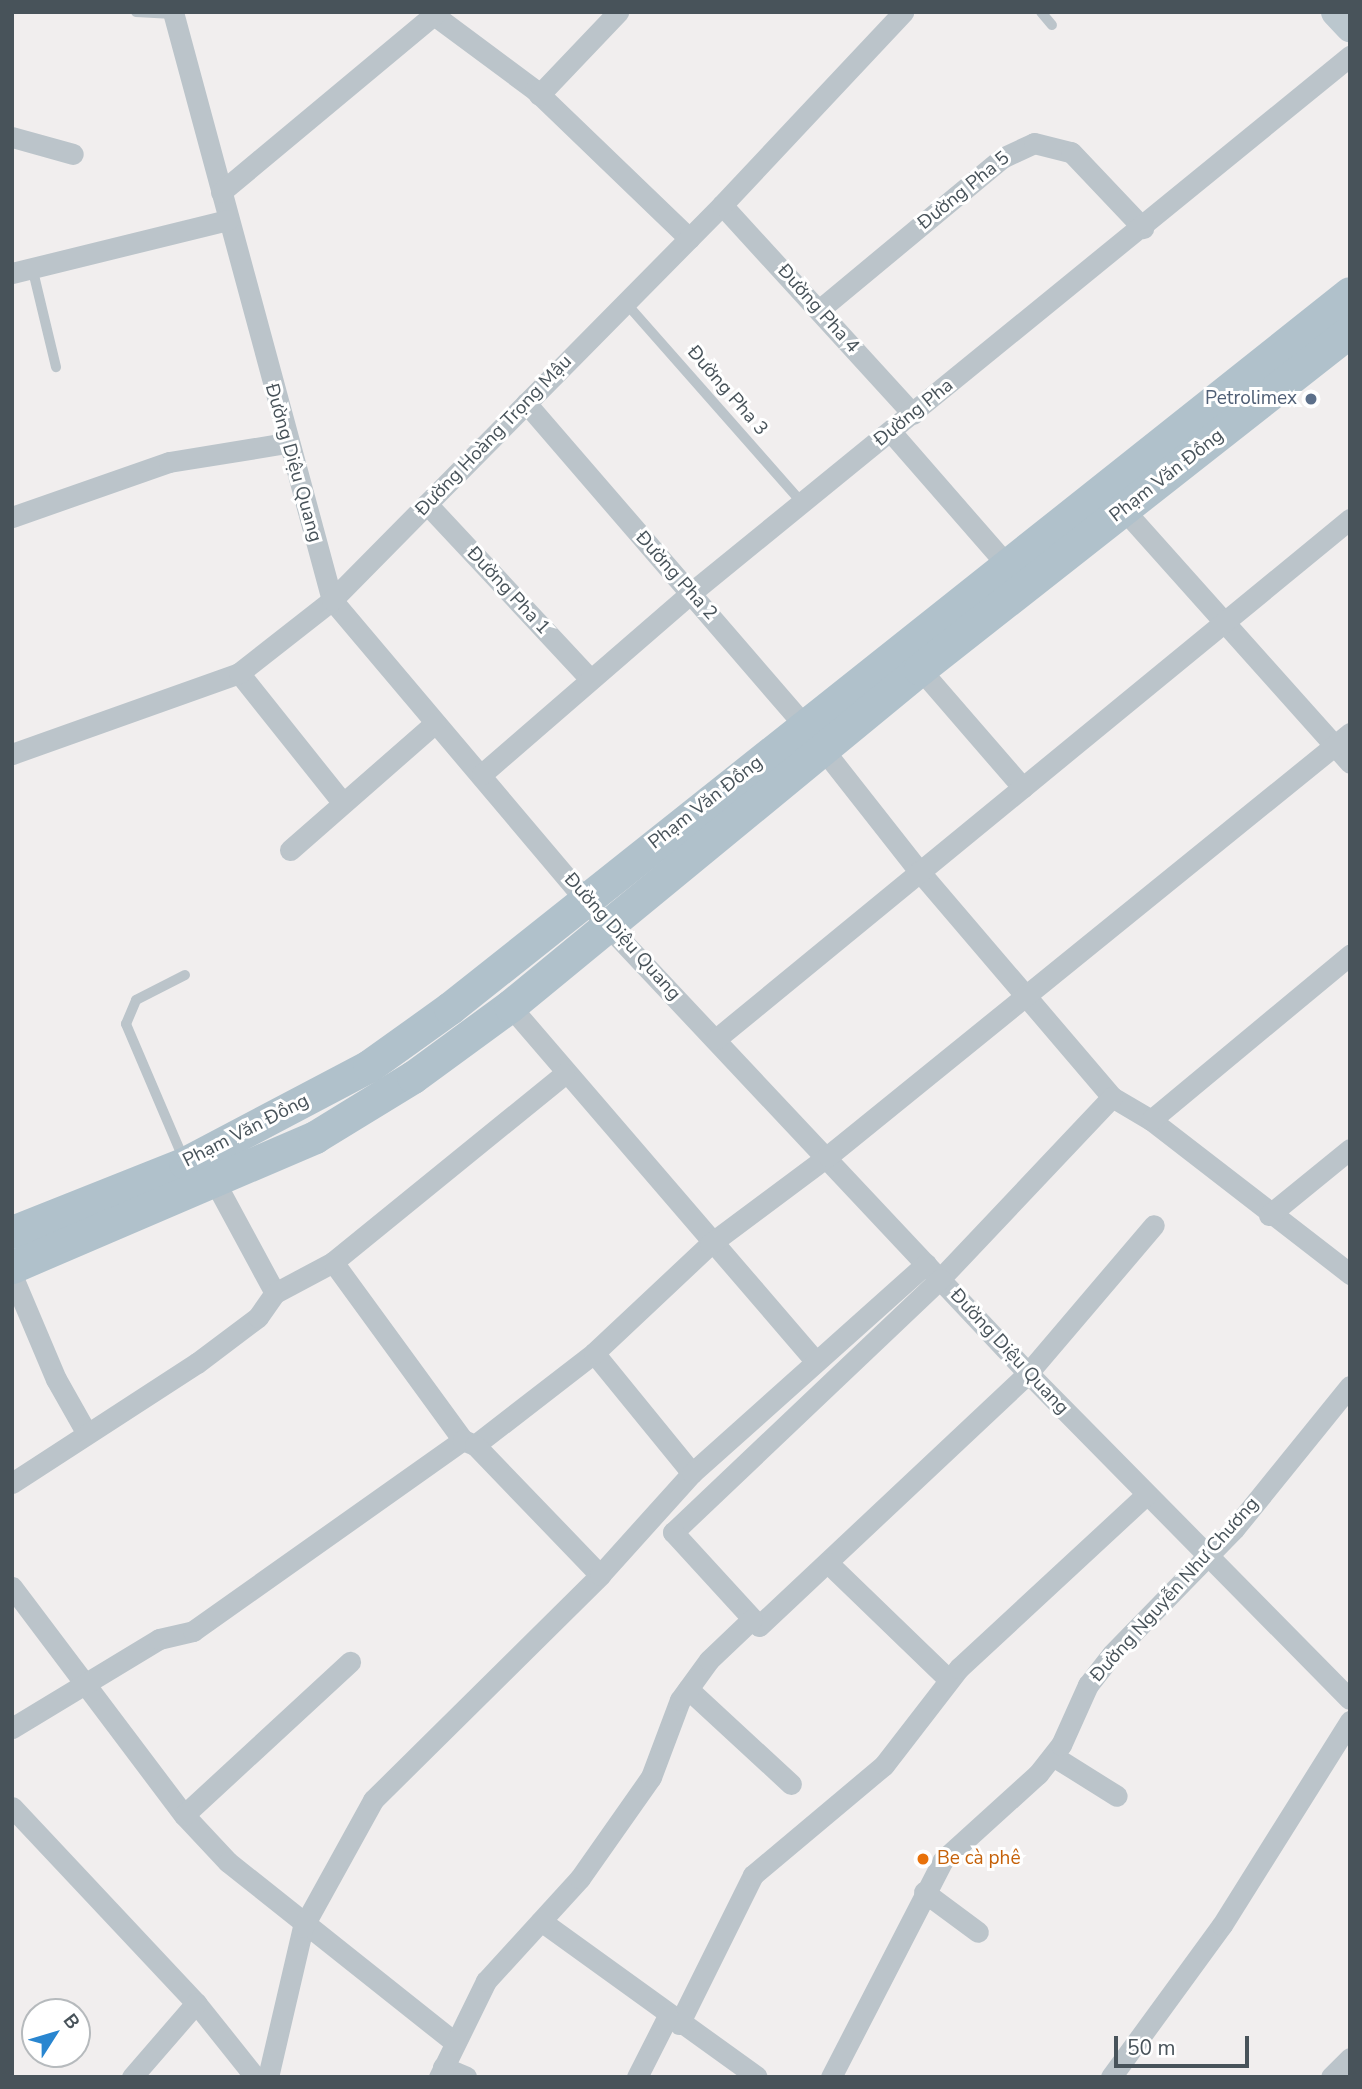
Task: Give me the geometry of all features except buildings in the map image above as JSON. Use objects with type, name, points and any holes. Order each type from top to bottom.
[{"type":"main road","points":[[1336,12],[1350,27]]},
{"type":"main road","name":"Phạm Văn Đồng","points":[[12,1267],[216,1184],[315,1137],[413,1077],[510,1006],[606,924],[814,737],[1016,575],[1350,293]]},
{"type":"main road","name":"Phạm Văn Đồng","points":[[12,1232],[185,1163],[369,1066],[586,898],[814,737],[920,669],[1016,575],[1124,510],[1350,331]]},
{"type":"street","points":[[540,95],[618,12]]},
{"type":"street","name":"Đường Diệu Quang","points":[[173,13],[286,443],[332,600],[606,924],[828,1156],[1028,1373],[1204,1555],[1350,1699]]},
{"type":"street","points":[[221,192],[434,14],[540,95],[689,238]]},
{"type":"street","name":"Đường Hoàng Trọng Mậu","points":[[12,754],[239,673],[332,600],[722,205],[897,14]]},
{"type":"street","name":"Đường Pha","points":[[482,775],[589,678],[692,592],[1143,228],[1350,55]]},
{"type":"street","points":[[12,138],[73,154]]},
{"type":"street","name":"Đường Pha 5","points":[[819,310],[1002,158],[1034,143],[1070,152],[1143,228]]},
{"type":"street","name":"Đường Pha 4","points":[[722,205],[914,414]]},
{"type":"street","points":[[22,270],[228,220]]},
{"type":"street","name":"Đường Pha 2","points":[[526,403],[692,592],[814,737],[919,871],[1112,1097],[1151,1120],[1269,1215],[1350,1274]]},
{"type":"street","points":[[891,432],[1016,575]]},
{"type":"street","points":[[12,517],[169,462],[286,443]]},
{"type":"street","name":"Đường Pha 1","points":[[427,504],[589,678]]},
{"type":"street","points":[[1124,510],[1226,624],[1342,739],[1350,763]]},
{"type":"street","points":[[716,1039],[919,871],[1226,624],[1350,519]]},
{"type":"street","points":[[920,669],[1023,788]]},
{"type":"street","points":[[239,673],[341,801]]},
{"type":"street","points":[[290,850],[341,801],[435,723]]},
{"type":"street","points":[[12,1728],[159,1639],[193,1631],[469,1443],[594,1353],[710,1244],[828,1156],[1342,739]]},
{"type":"street","points":[[1151,1120],[1350,955]]},
{"type":"street","points":[[510,1006],[564,1074],[710,1244],[816,1362]]},
{"type":"street","points":[[12,1483],[86,1432],[197,1363],[258,1317],[275,1293],[333,1262],[564,1074]]},
{"type":"street","points":[[1112,1097],[933,1271],[673,1532],[759,1626],[1028,1373],[1154,1225]]},
{"type":"street","points":[[1269,1215],[1350,1149]]},
{"type":"street","points":[[216,1184],[275,1293]]},
{"type":"street","points":[[333,1262],[469,1443],[600,1575]]},
{"type":"street","points":[[268,2077],[303,1927],[373,1800],[600,1575],[692,1473],[816,1362],[933,1271]]},
{"type":"street","points":[[12,1275],[55,1379],[86,1432]]},
{"type":"street","points":[[594,1353],[692,1473]]},
{"type":"street","name":"Đường Nguyễn Như Chương","points":[[831,2077],[924,1892],[943,1860],[1053,1756],[1088,1685],[1204,1555],[1234,1529],[1350,1386]]},
{"type":"street","points":[[637,2077],[673,2020],[753,1875],[884,1765],[948,1679],[1146,1495]]},
{"type":"street","points":[[828,1563],[948,1679]]},
{"type":"street","points":[[12,1587],[184,1815],[303,1927],[454,2042]]},
{"type":"street","points":[[466,2077],[441,2072],[486,1981],[580,1878],[652,1777],[688,1689],[752,1619]]},
{"type":"street","points":[[184,1815],[350,1662]]},
{"type":"street","points":[[688,1689],[791,1784]]},
{"type":"street","points":[[1111,2077],[1222,1925],[1350,1721]]},
{"type":"street","points":[[1053,1756],[1117,1796]]},
{"type":"street","points":[[12,1807],[196,2003],[255,2077]]},
{"type":"street","points":[[924,1892],[978,1932]]},
{"type":"street","points":[[541,1920],[673,2020],[757,2077]]},
{"type":"street","points":[[132,2077],[196,2003]]},
{"type":"street","points":[[1331,2077],[1350,2057]]},
{"type":"lane","points":[[136,12],[173,13]]},
{"type":"lane","points":[[1041,12],[1052,25]]},
{"type":"lane","points":[[22,270],[56,367]]},
{"type":"lane","name":"Đường Pha 3","points":[[625,302],[802,503]]},
{"type":"lane","points":[[185,975],[136,1000],[126,1024],[185,1163]]},
{"type":"place","name":"Petrolimex","points":[[1311,399]]},
{"type":"place","name":"Be cà phê","points":[[923,1859]]}]
